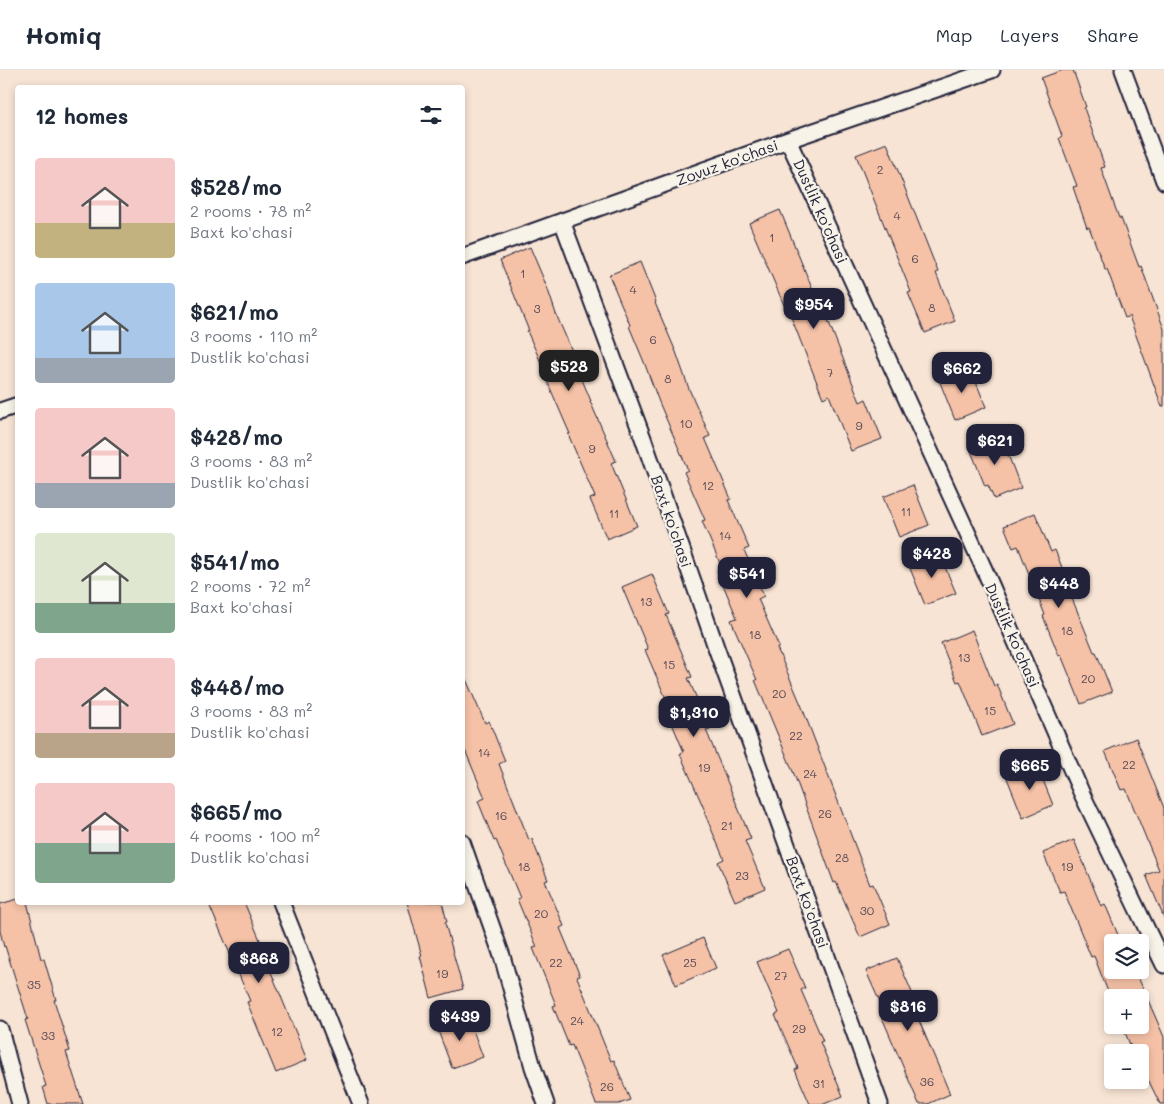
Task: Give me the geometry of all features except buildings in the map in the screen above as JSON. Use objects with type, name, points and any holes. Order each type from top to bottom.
[{"type":"street","name":"Zovuz ko'chasi","points":[[465,256],[788,140],[992,70]]},
{"type":"street","points":[[1123,70],[1164,180]]},
{"type":"street","name":"Dustlik ko'chasi","points":[[788,140],[985,572],[1082,794],[1164,965]]},
{"type":"street","name":"Baxt ko'chasi","points":[[562,221],[642,438],[880,1104]]},
{"type":"street","points":[[0,411],[15,407]]},
{"type":"street","points":[[465,851],[502,956],[533,1068],[546,1104]]},
{"type":"street","points":[[282,905],[361,1104]]},
{"type":"street","points":[[0,1029],[20,1104]]}]
